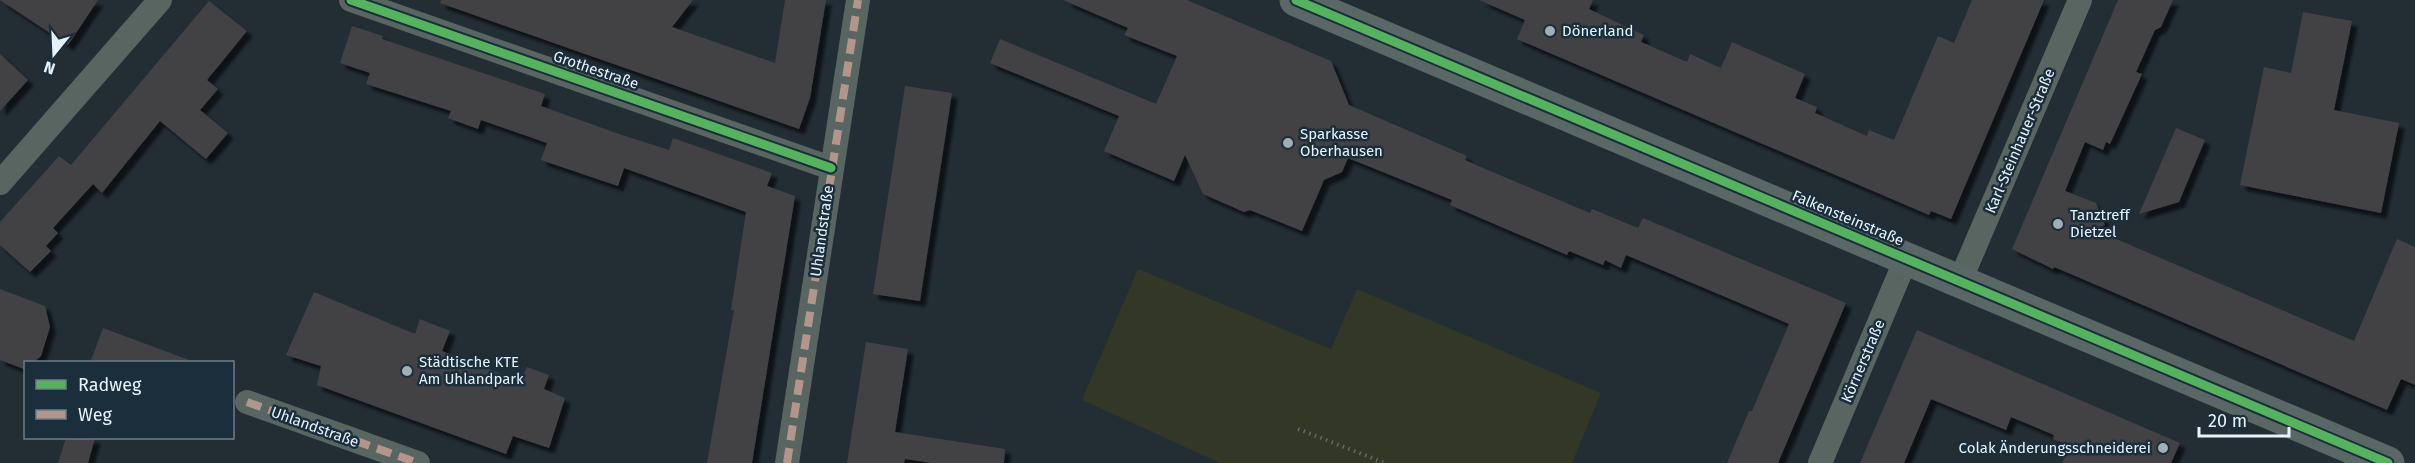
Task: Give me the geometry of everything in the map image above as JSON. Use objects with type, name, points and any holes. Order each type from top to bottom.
[{"type":"street","points":[[0,183],[160,0]]},
{"type":"street","name":"Grothestraße","points":[[351,0],[831,168]]},
{"type":"street","name":"Uhlandstraße","points":[[787,463],[858,0]]},
{"type":"street","name":"Falkensteinstraße","points":[[1296,0],[2388,463]]},
{"type":"street","name":"Karl-Steinhauer-Straße","points":[[1960,281],[2080,0]]},
{"type":"street","name":"Körnerstraße","points":[[1820,463],[1906,259]]},
{"type":"street","name":"Uhlandstraße","points":[[247,402],[418,463]]},
{"type":"path","points":[[1298,429],[1385,463]]},
{"type":"green space","points":[[1138,269],[1331,349],[1357,289],[1601,393],[1572,463],[1220,463],[1082,400]]},
{"type":"building","points":[[0,0],[98,0],[68,45]]},
{"type":"building","points":[[441,0],[693,0],[672,27],[775,63],[785,0],[826,0],[810,98],[799,129],[440,3]]},
{"type":"building","points":[[1063,0],[1187,0],[1331,61],[1349,105],[1467,156],[1465,160],[1590,213],[1592,209],[1638,228],[1643,218],[1846,303],[1778,463],[1727,463],[1789,324],[1626,255],[1621,268],[1605,260],[1603,265],[1569,251],[1567,255],[1450,205],[1452,200],[1348,158],[1342,172],[1324,180],[1302,231],[1250,210],[1244,212],[1203,194],[1185,155],[1174,181],[1104,151],[1119,116],[990,63],[1000,39],[1156,104],[1177,56],[1124,35],[1128,28]]},
{"type":"building","points":[[1479,0],[1593,0],[1589,9],[1644,35],[1641,42],[1687,62],[1690,54],[1721,68],[1732,42],[1805,74],[1795,98],[1817,107],[1815,113],[1867,136],[1869,130],[1894,140],[1938,36],[1954,43],[1972,0],[2044,0],[1951,219],[1931,211],[1929,215],[1517,39],[1525,20]]},
{"type":"building","points":[[2118,0],[2173,0],[2161,27],[2155,30],[2136,72],[2142,74],[2110,144],[2106,142],[2103,150],[2085,142],[2065,191],[2096,203],[2105,225],[2093,229],[2354,341],[2397,239],[2415,247],[2415,385],[2401,379],[2387,410],[2073,275],[2054,267],[2053,269],[2012,249]]},
{"type":"building","points":[[209,1],[247,31],[207,80],[218,89],[200,110],[228,133],[206,159],[160,121],[102,193],[93,184],[53,228],[58,233],[46,246],[51,251],[30,272],[0,245],[0,222],[59,156],[71,165]]},
{"type":"building","points":[[2303,12],[2352,21],[2334,110],[2399,123],[2381,213],[2240,185],[2264,67],[2291,73]]},
{"type":"building","points":[[352,26],[383,36],[382,39],[545,94],[541,106],[619,134],[669,150],[673,138],[772,173],[767,186],[795,196],[752,463],[707,463],[734,310],[731,310],[746,212],[624,168],[618,186],[541,160],[547,143],[481,120],[478,129],[448,118],[451,111],[366,84],[370,73],[340,63]]},
{"type":"building","points":[[0,54],[28,80],[0,111]]},
{"type":"building","points":[[905,86],[952,93],[920,301],[873,294]]},
{"type":"building","points":[[2176,128],[2205,140],[2179,202],[2139,214]]},
{"type":"building","points":[[0,289],[45,306],[50,327],[41,356],[35,361],[24,361],[24,369],[0,360]]},
{"type":"building","name":"Städtische KTE Am Uhlandpark","points":[[314,292],[415,334],[420,319],[450,331],[442,351],[520,381],[527,367],[549,375],[544,389],[565,398],[549,448],[513,436],[506,454],[317,385],[321,366],[286,355]]},
{"type":"building","points":[[103,328],[189,360],[189,361],[91,361]]},
{"type":"building","points":[[1917,330],[2180,443],[2171,463],[2062,463],[2070,446],[2053,439],[2054,435],[2011,417],[2006,430],[1931,399],[1904,463],[1860,463]]},
{"type":"building","points":[[866,342],[908,349],[895,432],[1005,449],[1004,463],[932,463],[905,459],[904,463],[847,463]]},
{"type":"building","points":[[66,439],[95,439],[88,463],[58,463]]},
{"type":"marked path","points":[[787,463],[858,0]]},
{"type":"marked path","points":[[247,402],[418,463]]},
{"type":"cycle path","points":[[351,0],[831,168]]},
{"type":"cycle path","points":[[1296,0],[2388,463]]},
{"type":"place","name":"Dönerland","points":[[1550,31]]},
{"type":"place","name":"Sparkasse Oberhausen","points":[[1288,143]]},
{"type":"place","name":"Tanztreff Dietzel","points":[[2058,224]]},
{"type":"place","name":"Städtische KTE Am Uhlandpark","points":[[407,371]]},
{"type":"place","name":"Colak Änderungsschneiderei","points":[[2163,448]]}]
